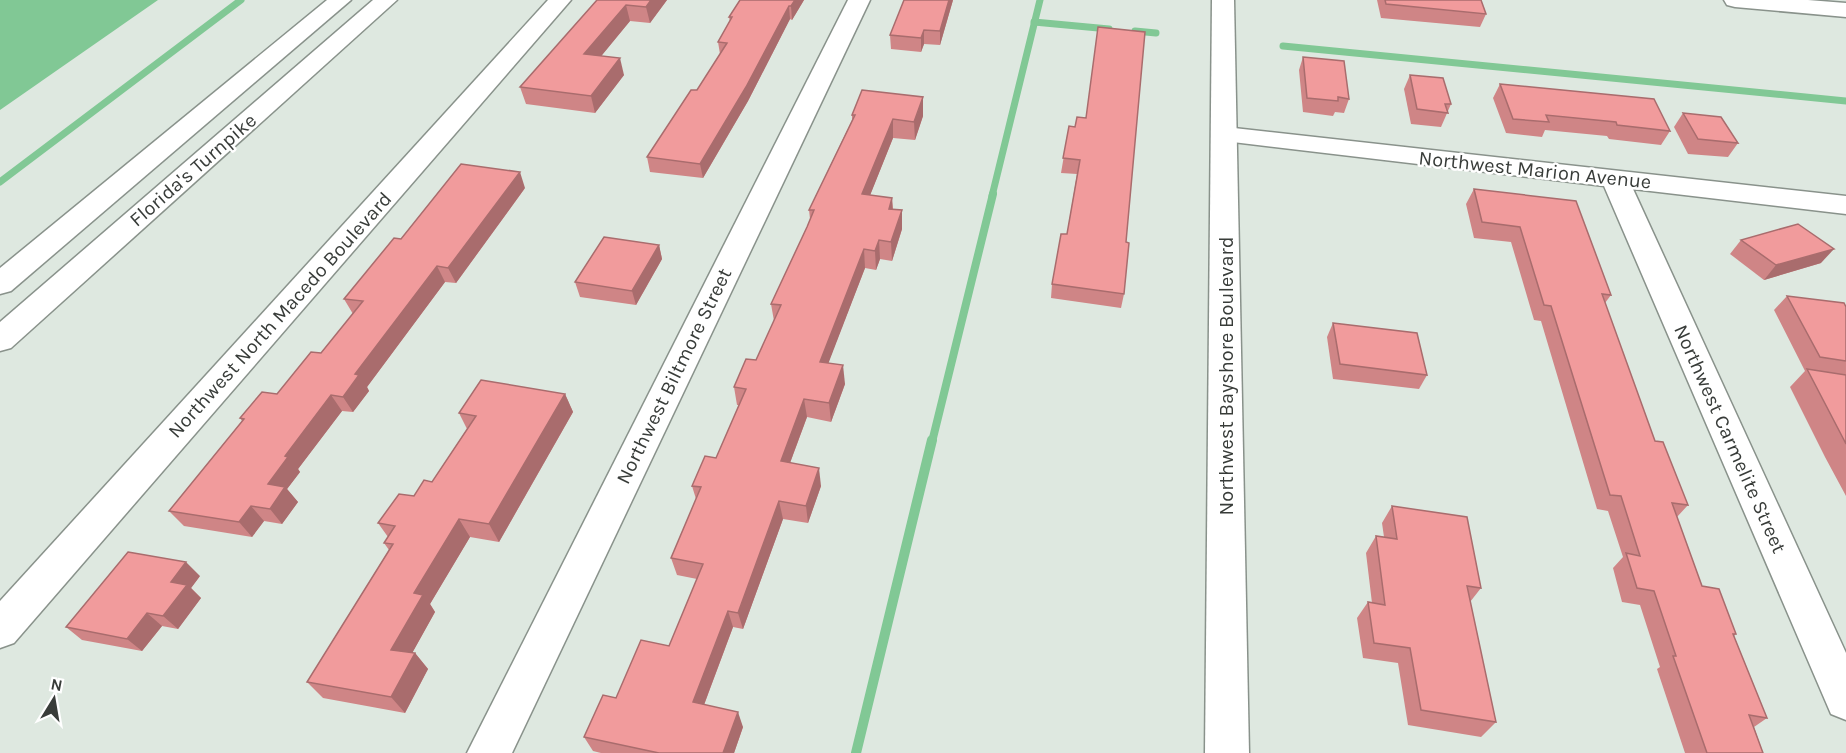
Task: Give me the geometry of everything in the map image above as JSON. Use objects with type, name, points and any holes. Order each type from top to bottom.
[{"type":"main road","name":"Florida's Turnpike","points":[[0,284],[340,0]]},
{"type":"main road","name":"Florida's Turnpike","points":[[0,340],[386,0]]},
{"type":"main road","name":"Northwest North Macedo Boulevard","points":[[0,630],[560,0]]},
{"type":"main road","name":"Northwest Biltmore Street","points":[[489,753],[859,0]]},
{"type":"main road","name":"Northwest Bayshore Boulevard","points":[[1223,0],[1227,753]]},
{"type":"main road","points":[[1735,0],[1846,8]]},
{"type":"main road","points":[[1841,0],[1846,8]]},
{"type":"main road","name":"Northwest Marion Avenue","points":[[1225,135],[1846,205]]},
{"type":"main road","name":"Northwest Carmelite Street","points":[[1615,179],[1846,700]]},
{"type":"shaded area","points":[[0,0],[158,0],[0,110]]},
{"type":"building","points":[[597,0],[651,0],[646,7],[626,5],[584,54],[620,58],[591,96],[520,87]]},
{"type":"building","points":[[740,0],[795,0],[789,6],[746,87],[700,164],[647,157],[691,90],[697,90],[727,43],[718,42],[732,17],[729,17]]},
{"type":"building","points":[[904,0],[949,0],[940,31],[924,30],[921,38],[890,35]]},
{"type":"building","points":[[1385,0],[1481,0],[1486,14],[1386,4]]},
{"type":"building","points":[[1098,27],[1145,32],[1126,242],[1129,243],[1124,294],[1052,284],[1061,234],[1067,234],[1080,160],[1063,158],[1069,126],[1075,127],[1077,117],[1086,118]]},
{"type":"building","points":[[1303,57],[1344,61],[1349,99],[1338,97],[1338,101],[1307,98]]},
{"type":"building","points":[[1410,75],[1443,78],[1451,104],[1445,104],[1448,113],[1417,109]]},
{"type":"building","points":[[1500,84],[1654,99],[1670,131],[1617,125],[1616,122],[1546,115],[1549,122],[1513,119]]},
{"type":"building","points":[[862,90],[923,97],[914,122],[893,119],[862,194],[892,198],[889,209],[902,210],[891,242],[879,240],[875,251],[864,249],[820,362],[843,365],[829,403],[804,399],[781,461],[819,468],[806,506],[779,501],[738,613],[728,611],[693,702],[738,712],[723,753],[659,753],[584,737],[603,695],[616,698],[641,640],[669,646],[703,564],[671,558],[701,487],[692,486],[705,456],[716,458],[746,389],[734,387],[746,359],[756,360],[781,305],[771,304],[814,210],[809,210],[855,115],[852,115]]},
{"type":"building","points":[[1683,113],[1721,117],[1738,143],[1698,139]]},
{"type":"building","points":[[461,164],[520,172],[448,268],[437,266],[355,374],[359,375],[343,397],[331,395],[285,456],[288,457],[268,484],[285,487],[270,509],[251,506],[239,522],[169,511],[244,419],[240,418],[262,392],[277,394],[311,352],[321,353],[363,301],[344,299],[394,238],[401,239]]},
{"type":"building","points":[[1474,189],[1576,201],[1611,295],[1602,294],[1655,441],[1663,442],[1688,505],[1672,503],[1702,586],[1719,589],[1736,634],[1733,634],[1767,718],[1749,715],[1763,753],[1707,753],[1673,656],[1676,656],[1654,591],[1637,588],[1626,553],[1640,556],[1621,496],[1610,495],[1551,306],[1544,305],[1520,227],[1482,222]]},
{"type":"building","points":[[1798,224],[1834,249],[1776,265],[1741,240]]},
{"type":"building","points":[[604,237],[659,245],[632,291],[575,282]]},
{"type":"building","points":[[1787,296],[1844,303],[1846,307],[1846,361],[1820,357]]},
{"type":"building","points":[[1333,323],[1417,333],[1427,375],[1340,364]]},
{"type":"building","points":[[1807,369],[1846,375],[1846,444],[1844,440]]},
{"type":"building","points":[[481,380],[565,394],[489,524],[459,519],[414,593],[423,595],[391,650],[415,653],[391,697],[307,682],[393,544],[384,543],[395,526],[378,523],[399,494],[414,496],[424,480],[432,482],[476,416],[459,413]]},
{"type":"building","points":[[1392,506],[1467,517],[1481,588],[1467,586],[1496,722],[1421,710],[1410,648],[1374,643],[1368,602],[1385,605],[1376,536],[1397,539]]},
{"type":"building","points":[[128,552],[186,562],[171,582],[187,585],[163,616],[147,613],[127,639],[66,627]]},
{"type":"waterway","points":[[0,182],[241,0]]},
{"type":"waterway","points":[[1035,22],[1040,0]]},
{"type":"waterway","points":[[992,196],[1035,22]]},
{"type":"waterway","points":[[1035,22],[1109,29]]},
{"type":"waterway","points":[[1135,31],[1156,33]]},
{"type":"waterway","points":[[1283,46],[1846,101]]},
{"type":"waterway","points":[[932,442],[993,194]]},
{"type":"waterway","points":[[856,753],[932,440]]}]
